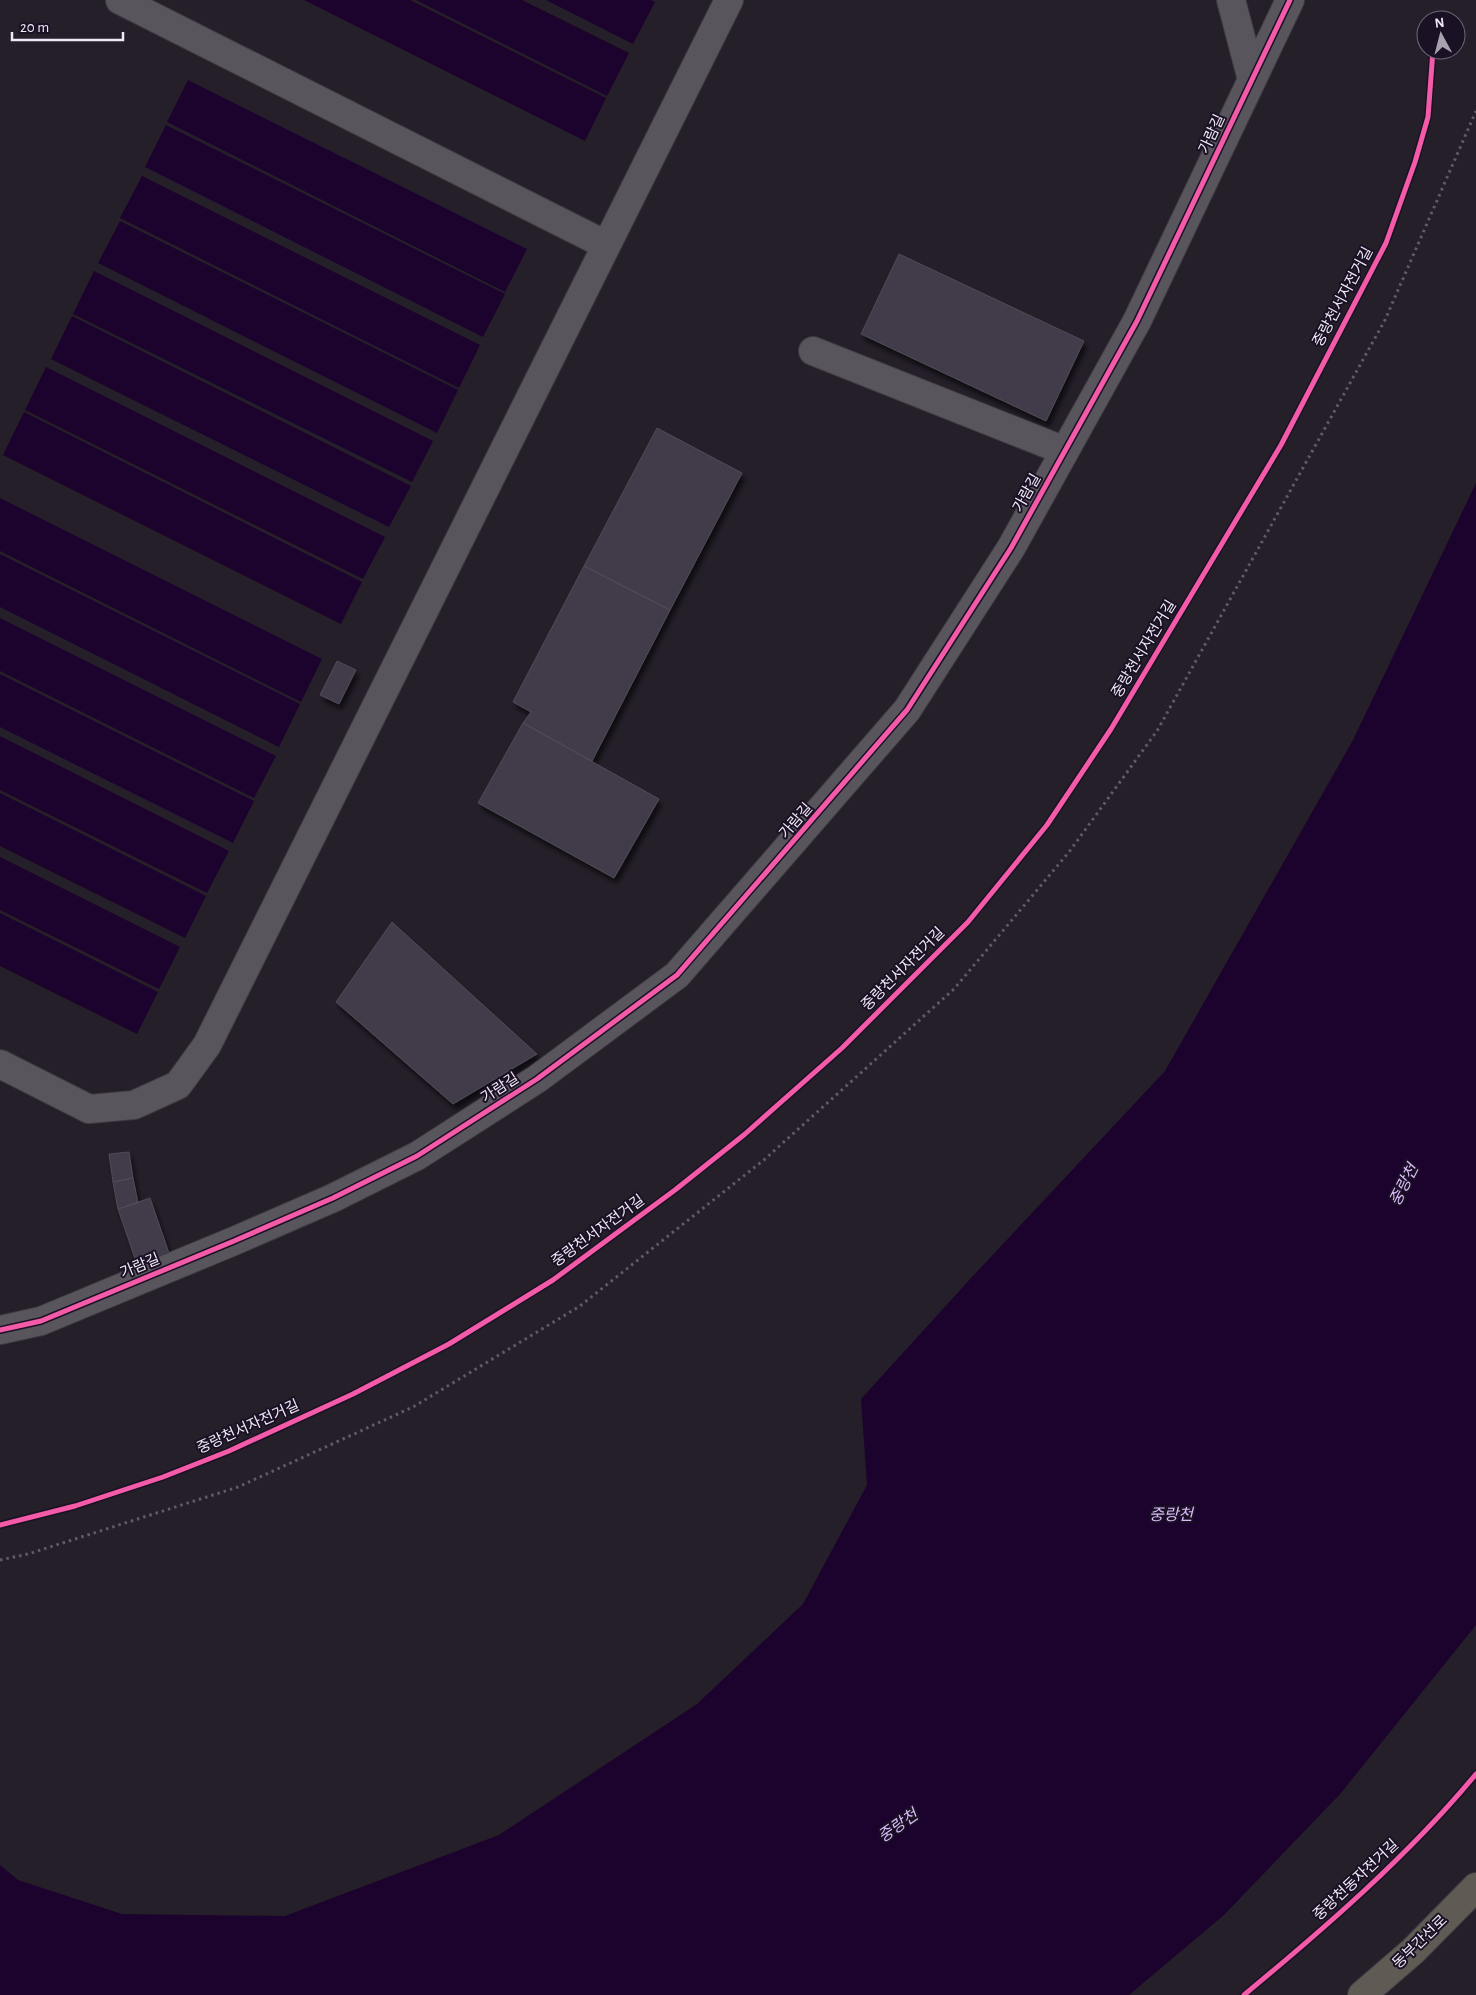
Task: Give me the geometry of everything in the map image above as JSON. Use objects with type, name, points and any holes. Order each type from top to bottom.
[{"type":"highway","name":"동부간선로","points":[[1362,1995],[1413,1951],[1476,1887]]},
{"type":"street","points":[[120,0],[606,245]]},
{"type":"street","points":[[0,1064],[89,1109],[134,1105],[178,1085],[207,1045],[729,0]]},
{"type":"street","points":[[1231,0],[1252,80]]},
{"type":"street","name":"가람길","points":[[0,1330],[41,1321],[234,1241],[333,1198],[417,1156],[536,1079],[677,975],[907,710],[1011,548],[1137,321],[1290,0]]},
{"type":"street","points":[[813,351],[1065,451]]},
{"type":"path","points":[[0,1560],[28,1554],[238,1487],[422,1402],[580,1306],[765,1160],[954,990],[1069,852],[1157,730],[1384,320],[1476,112]]},
{"type":"water","points":[[304,0],[410,0],[606,98],[585,141]]},
{"type":"water","points":[[416,0],[522,0],[629,53],[607,96]]},
{"type":"water","points":[[546,0],[651,0],[655,2],[633,44]]},
{"type":"water","points":[[188,80],[527,249],[505,292],[167,122]]},
{"type":"water","points":[[166,125],[505,294],[483,337],[145,167]]},
{"type":"water","points":[[142,176],[480,345],[459,388],[120,218]]},
{"type":"water","points":[[120,221],[458,390],[437,433],[98,263]]},
{"type":"water","points":[[94,271],[433,441],[412,482],[73,314]]},
{"type":"water","points":[[72,316],[411,486],[389,527],[51,359]]},
{"type":"water","points":[[46,367],[385,537],[363,579],[25,410]]},
{"type":"water","points":[[24,412],[362,582],[341,624],[3,455]]},
{"type":"water","name":"중랑천","points":[[1476,483],[1476,1625],[1341,1793],[1224,1915],[1129,1995],[0,1995],[0,1865],[18,1880],[122,1914],[285,1916],[499,1835],[697,1704],[803,1604],[867,1485],[861,1399],[972,1277],[1165,1071],[1353,740]]},
{"type":"water","points":[[0,498],[322,659],[301,702],[0,551]]},
{"type":"water","points":[[0,554],[300,704],[279,747],[0,607]]},
{"type":"water","points":[[0,618],[276,756],[254,798],[0,671]]},
{"type":"water","points":[[0,674],[254,801],[233,843],[0,727]]},
{"type":"water","points":[[0,736],[229,851],[207,893],[0,790]]},
{"type":"water","points":[[0,793],[206,896],[185,938],[0,846]]},
{"type":"water","points":[[0,857],[180,947],[159,989],[0,910]]},
{"type":"water","points":[[0,913],[158,992],[137,1034],[0,966]]},
{"type":"building","points":[[899,254],[1084,341],[1046,421],[861,334]]},
{"type":"building","points":[[657,428],[742,473],[670,610],[584,566]]},
{"type":"building","points":[[584,566],[670,610],[592,761],[523,723],[531,712],[513,702]]},
{"type":"building","points":[[337,661],[356,670],[339,704],[320,695]]},
{"type":"building","points":[[523,723],[659,799],[614,878],[478,803]]},
{"type":"building","points":[[392,922],[537,1054],[453,1104],[336,1002]]},
{"type":"building","points":[[129,1152],[133,1178],[113,1182],[109,1154]]},
{"type":"building","points":[[133,1178],[138,1203],[118,1209],[113,1182]]},
{"type":"building","points":[[150,1198],[171,1259],[139,1270],[118,1209]]},
{"type":"cycle path","points":[[0,1330],[41,1321],[234,1241],[333,1198],[417,1156],[537,1079],[677,975],[907,710],[1011,548],[1137,321],[1290,0]]},
{"type":"cycle path","name":"중랑천서자전거길","points":[[0,1525],[75,1506],[163,1477],[229,1451],[353,1394],[449,1344],[553,1280],[675,1190],[745,1134],[842,1048],[968,922],[1047,825],[1111,729],[1281,445],[1386,243],[1415,162],[1428,117],[1432,60]]},
{"type":"cycle path","name":"중랑천동자전거길","points":[[1244,1995],[1365,1890],[1423,1834],[1476,1774]]}]
